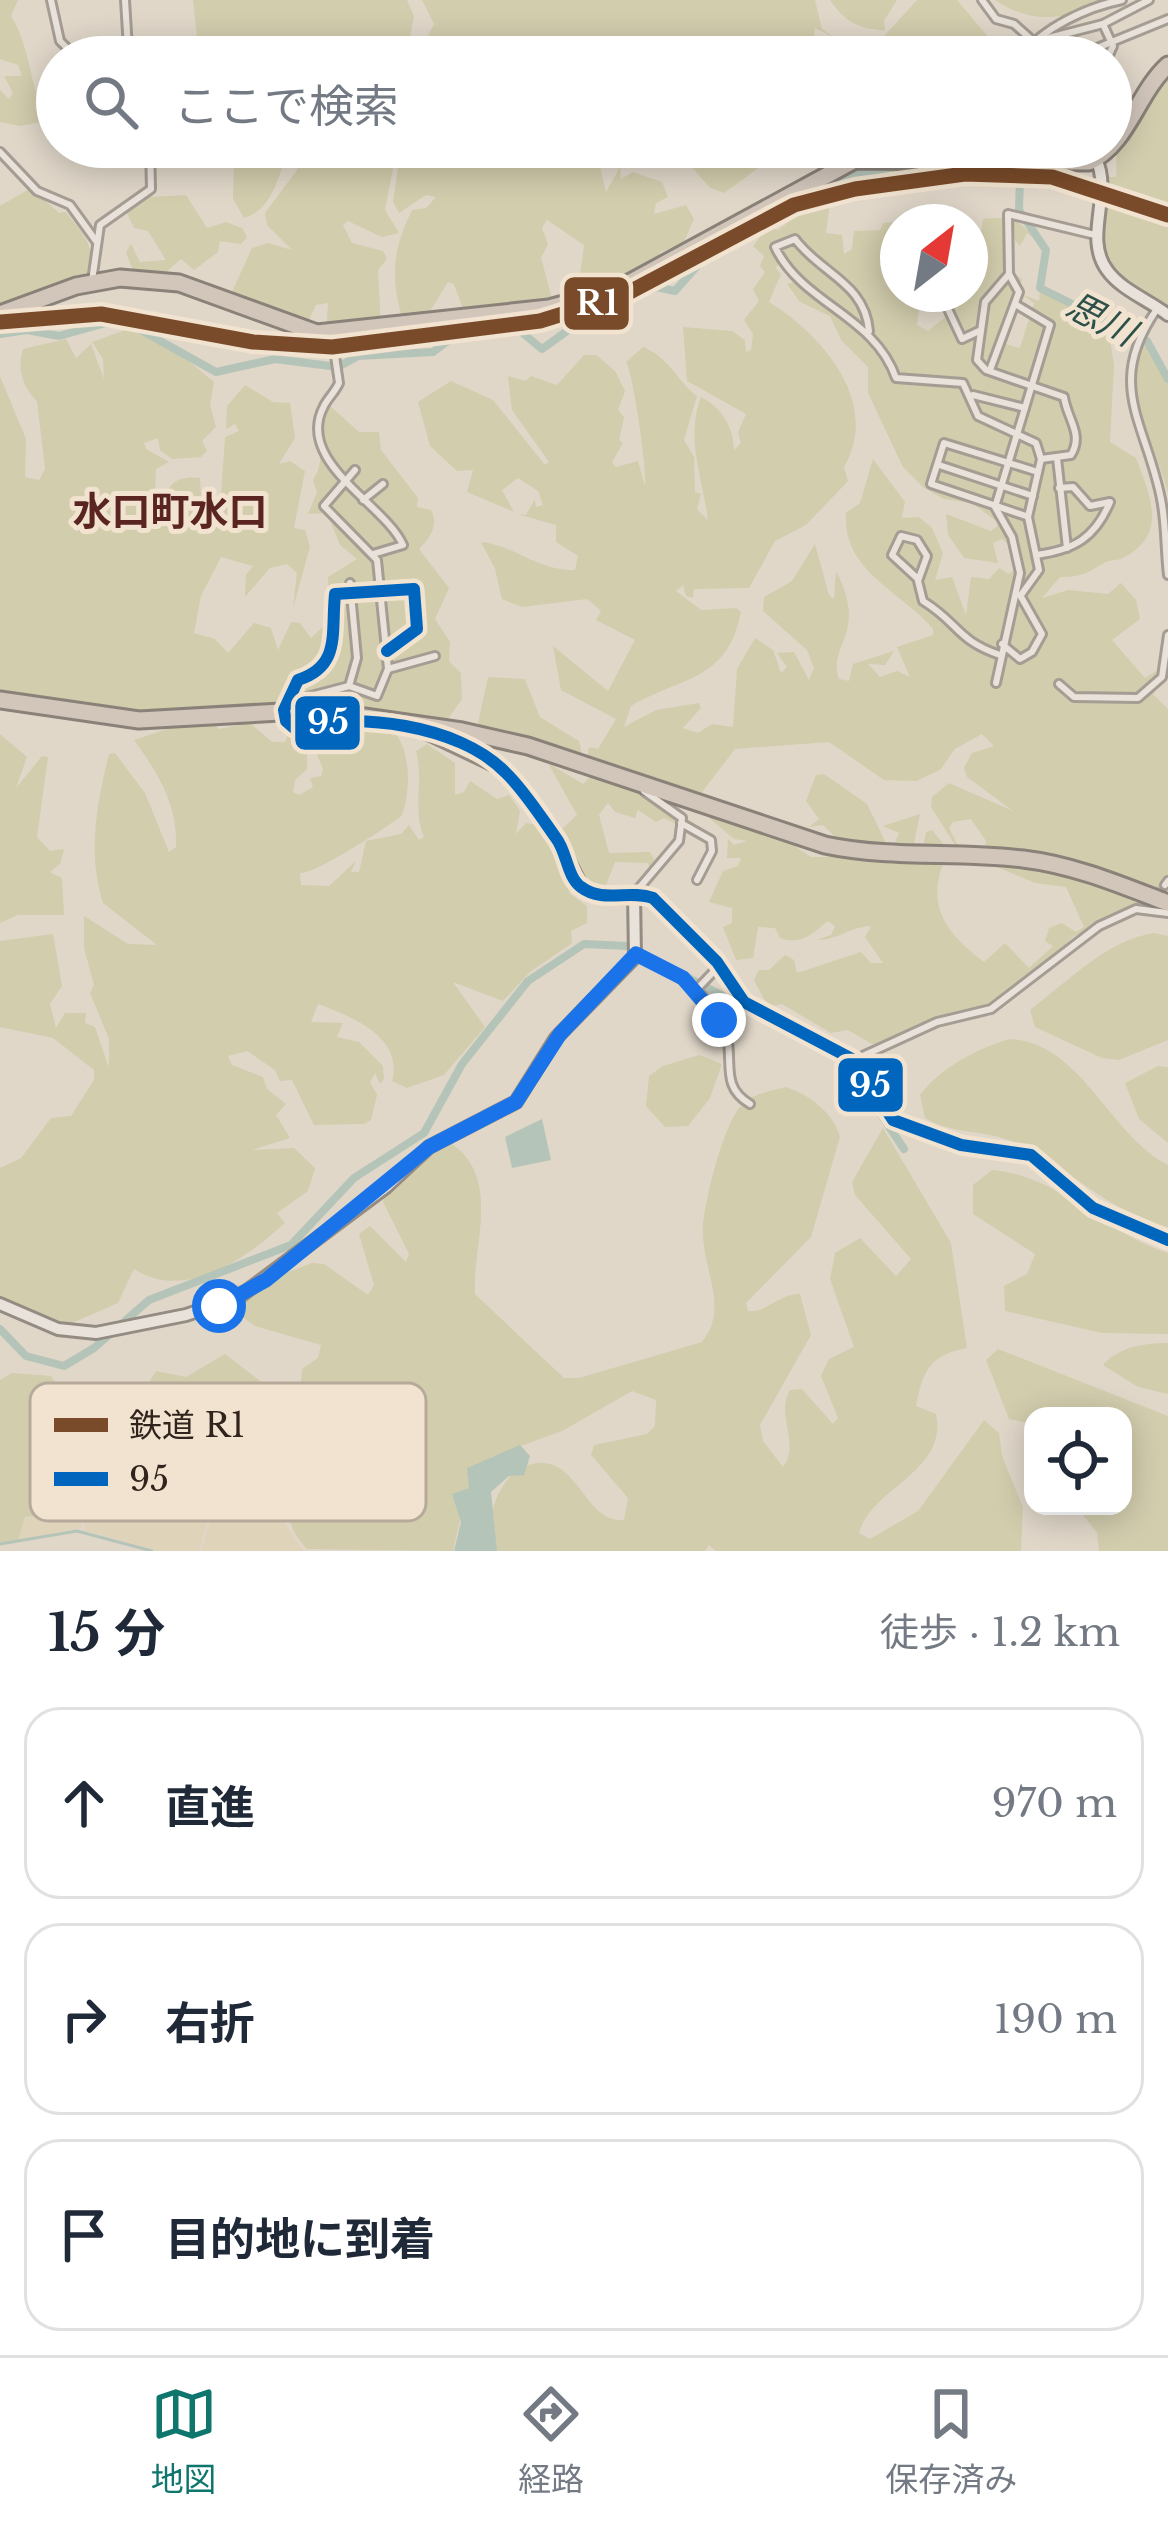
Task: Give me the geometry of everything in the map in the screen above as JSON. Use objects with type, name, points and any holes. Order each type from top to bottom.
[{"type":"highway","points":[[1132,111],[1142,92],[1168,65]]},
{"type":"highway","points":[[0,314],[92,281],[179,283],[308,331],[337,334],[562,306],[616,290],[832,168]]},
{"type":"highway","points":[[0,700],[139,720],[288,710],[493,736],[870,853],[994,856],[1060,865],[1168,903]]},
{"type":"main road","points":[[1099,168],[1104,187],[1099,253],[1109,273],[1163,312]]},
{"type":"main road","points":[[288,710],[294,728],[339,718],[413,728],[491,761],[558,839],[580,886],[603,897],[634,894],[662,905],[720,965],[743,1006],[854,1060],[893,1120],[961,1145],[1031,1155],[1093,1208],[1168,1240]]},
{"type":"main road","points":[[0,1304],[58,1328],[102,1333],[207,1310],[246,1292],[429,1147],[509,1107],[560,1034],[637,951],[634,894]]},
{"type":"street","points":[[51,0],[60,36]]},
{"type":"street","points":[[124,0],[127,36]]},
{"type":"street","points":[[982,0],[996,19],[1014,24],[1027,36]]},
{"type":"street","points":[[1043,36],[1099,1],[1122,0]]},
{"type":"street","points":[[1056,36],[1103,24],[1149,0]]},
{"type":"street","points":[[1132,37],[1168,19]]},
{"type":"street","points":[[1103,24],[1109,36]]},
{"type":"street","points":[[0,152],[38,191],[70,206],[96,241]]},
{"type":"street","points":[[92,281],[103,220],[151,189],[150,168]]},
{"type":"street","points":[[990,370],[1016,304],[1018,286],[1009,274],[1008,214],[1097,235]]},
{"type":"street","points":[[869,331],[787,271],[776,247],[795,238],[820,266],[856,291],[869,331],[900,381],[959,382],[973,395],[1025,408]]},
{"type":"street","points":[[1009,274],[985,302],[977,363],[1064,398],[1077,436],[1072,453],[1041,460]]},
{"type":"street","points":[[996,683],[1020,573],[1014,541],[995,507],[1050,325],[1016,304]]},
{"type":"street","points":[[949,312],[962,339],[980,331]]},
{"type":"street","points":[[1163,312],[1138,337],[1129,385],[1161,496],[1168,575]]},
{"type":"street","points":[[308,331],[334,349],[339,387],[322,407],[322,443],[344,481],[403,545],[373,554]]},
{"type":"street","points":[[973,395],[978,416],[1036,443],[1041,460],[1028,517],[1038,574],[1018,594]]},
{"type":"street","points":[[1028,517],[931,484],[944,443],[1038,472]]},
{"type":"street","points":[[1057,458],[1067,548]]},
{"type":"street","points":[[938,464],[1033,496]]},
{"type":"street","points":[[288,710],[349,686],[377,696],[388,670],[373,554],[324,506],[355,470]]},
{"type":"street","points":[[363,500],[383,484]]},
{"type":"street","points":[[1036,555],[1067,548],[1094,534],[1110,502],[1090,506],[1075,488],[1059,488]]},
{"type":"street","points":[[918,579],[892,555],[899,537],[918,541],[927,556],[918,579],[922,601],[950,618],[962,640],[1000,655]]},
{"type":"street","points":[[349,686],[357,658],[350,583]]},
{"type":"street","points":[[288,710],[300,678],[318,675],[327,664],[334,594],[414,589],[417,629],[387,651]]},
{"type":"street","points":[[1002,644],[1020,659],[1032,652],[1042,634],[1018,594]]},
{"type":"street","points":[[1059,684],[1074,697],[1138,698],[1162,677],[1168,635]]},
{"type":"street","points":[[388,670],[435,656]]},
{"type":"street","points":[[634,894],[679,841],[681,823],[676,812],[642,791],[642,784]]},
{"type":"street","points":[[681,823],[713,840],[697,880]]},
{"type":"street","points":[[854,1060],[937,1022],[991,1009],[1017,993],[1066,947],[1137,908],[1168,913]]},
{"type":"street","points":[[637,951],[701,985],[727,1034],[727,1077],[737,1096],[750,1104]]},
{"type":"street","points":[[701,985],[720,965]]},
{"type":"street","points":[[719,1020],[743,1006]]},
{"type":"shaded area","points":[[0,0],[18,0],[11,16],[36,90],[36,123],[0,122],[0,90],[9,99],[13,93],[4,76],[22,76],[18,65],[0,59]]},
{"type":"shaded area","points":[[193,0],[407,0],[414,16],[410,36],[197,36]]},
{"type":"shaded area","points":[[422,0],[815,0],[822,29],[832,36],[815,28],[815,36],[428,36],[434,24]]},
{"type":"shaded area","points":[[830,0],[897,0],[884,21],[885,30],[853,23]]},
{"type":"shaded area","points":[[917,0],[957,0],[987,36],[884,36]]},
{"type":"shaded area","points":[[995,0],[1109,0],[1052,17],[1023,14]]},
{"type":"shaded area","points":[[1168,70],[1168,207],[1108,189],[1107,177],[1116,177],[1116,168],[1132,168],[1132,124]]},
{"type":"shaded area","points":[[234,168],[282,168],[269,198],[255,213],[244,218],[233,199]]},
{"type":"shaded area","points":[[393,168],[385,210],[399,233],[382,237],[348,221],[343,225],[352,243],[383,251],[387,259],[378,270],[381,326],[326,331],[328,303],[316,305],[305,328],[231,294],[252,248],[268,243],[292,250],[267,225],[265,213],[297,170]]},
{"type":"shaded area","points":[[398,168],[600,168],[606,192],[620,168],[621,179],[633,172],[662,182],[668,197],[656,203],[654,214],[686,205],[694,219],[683,244],[660,252],[656,265],[577,299],[584,245],[547,220],[542,228],[548,244],[541,258],[553,302],[464,312],[454,284],[448,282],[424,321],[403,322],[395,279],[400,240],[412,210],[426,208],[436,197],[426,195],[399,213],[393,202]]},
{"type":"shaded area","points":[[692,168],[758,168],[724,193],[710,188]]},
{"type":"shaded area","points":[[851,168],[959,169],[826,189],[824,182]]},
{"type":"shaded area","points":[[31,188],[59,213],[66,212],[78,228],[88,243],[90,268],[86,278],[0,311],[0,206]]},
{"type":"shaded area","points":[[186,195],[207,228],[226,222],[242,228],[247,237],[241,244],[220,241],[218,252],[194,270],[181,259],[165,273],[133,271],[126,252],[131,244],[140,262],[166,260],[148,231],[134,228],[126,211],[150,197]]},
{"type":"shaded area","points":[[1116,200],[1168,222],[1168,312],[1123,279],[1107,256],[1103,241],[1107,201]]},
{"type":"shaded area","points":[[830,201],[826,233],[842,235],[844,254],[852,249],[854,231],[880,230],[880,312],[919,312],[917,325],[928,331],[947,312],[988,312],[988,219],[1002,218],[1016,222],[1040,243],[1027,233],[1020,246],[1005,229],[1006,257],[1011,270],[1022,279],[1003,343],[1020,348],[1034,303],[1021,294],[1039,301],[1040,290],[1108,324],[1114,365],[1110,442],[1136,458],[1150,501],[1151,527],[1137,549],[1089,572],[1060,577],[1042,598],[1068,590],[1108,594],[1121,583],[1136,600],[1140,619],[1112,640],[1145,678],[1156,671],[1164,679],[1153,694],[1168,709],[1168,887],[1138,888],[984,850],[986,841],[971,819],[953,822],[949,828],[957,844],[979,851],[922,853],[926,832],[932,830],[945,846],[955,845],[931,807],[932,797],[949,783],[1013,811],[967,777],[964,768],[972,753],[994,746],[982,734],[955,749],[940,770],[916,781],[884,780],[829,742],[735,749],[699,796],[586,762],[589,747],[598,749],[616,719],[561,690],[553,646],[608,691],[635,640],[596,620],[601,611],[587,599],[522,607],[502,599],[495,569],[481,542],[562,569],[575,570],[578,556],[556,542],[556,525],[517,514],[526,515],[535,499],[536,507],[543,505],[538,491],[518,478],[502,490],[514,512],[467,492],[473,470],[457,471],[430,446],[418,402],[451,381],[493,400],[545,465],[549,462],[512,410],[508,376],[525,381],[531,376],[557,385],[584,355],[596,355],[615,371],[625,391],[618,410],[624,417],[619,440],[623,443],[612,462],[616,467],[638,461],[645,486],[626,362],[643,347],[697,396],[684,440],[694,457],[695,492],[701,494],[697,509],[708,520],[695,443],[701,397],[725,419],[734,450],[741,443],[738,432],[746,414],[687,381],[683,327],[732,331],[745,340],[746,352],[751,350],[753,334],[744,320],[759,301],[753,289],[765,272],[760,266],[764,256],[753,246],[767,228],[778,230],[811,205]],"holes":[[[784,264],[858,324],[853,330],[793,282],[787,284],[800,302],[830,316],[841,340],[868,367],[868,393],[903,467],[924,488],[944,499],[972,503],[1000,524],[991,531],[946,514],[948,535],[964,558],[998,563],[993,543],[1002,539],[1018,553],[1020,564],[1009,574],[999,568],[989,579],[971,577],[966,615],[952,577],[935,580],[943,553],[932,528],[919,517],[902,518],[905,502],[873,459],[860,503],[846,513],[847,533],[863,565],[933,629],[933,635],[897,647],[910,677],[897,671],[880,677],[868,664],[885,665],[894,651],[853,664],[849,681],[839,679],[838,656],[849,610],[836,571],[834,599],[829,595],[815,544],[792,581],[764,597],[763,611],[807,650],[814,668],[809,680],[794,652],[777,653],[787,667],[781,673],[773,650],[755,638],[737,669],[733,727],[712,724],[698,733],[683,728],[701,708],[699,703],[656,710],[624,727],[631,706],[700,674],[725,652],[734,635],[741,612],[736,608],[701,610],[676,591],[683,585],[686,596],[693,598],[694,589],[749,588],[775,541],[806,525],[848,481],[844,467],[854,443],[856,418],[851,395],[826,351],[769,302],[781,274],[775,267]]]},
{"type":"shaded area","points":[[134,327],[174,349],[214,382],[210,405],[216,427],[202,441],[207,451],[201,457],[172,459],[160,450],[158,438],[144,443],[169,462],[156,469],[155,499],[164,501],[176,481],[200,478],[203,522],[220,507],[225,437],[239,431],[235,424],[226,429],[227,406],[245,385],[273,402],[290,403],[295,438],[279,464],[290,461],[305,471],[294,528],[305,530],[310,547],[293,608],[297,573],[287,564],[270,568],[245,597],[246,575],[253,566],[221,557],[201,596],[194,633],[215,639],[228,653],[254,623],[271,628],[278,650],[291,622],[300,623],[311,638],[330,620],[328,577],[357,559],[340,545],[327,513],[308,514],[317,492],[313,480],[329,405],[359,432],[379,432],[381,450],[418,498],[417,507],[431,510],[432,531],[419,549],[449,588],[435,619],[450,642],[449,661],[461,673],[462,699],[448,719],[477,728],[488,677],[525,679],[540,717],[579,741],[583,758],[304,705],[165,716],[0,697],[0,376],[26,439],[25,477],[39,480],[45,469],[37,401],[22,377],[23,349],[66,339],[76,358],[91,344],[104,379],[103,359],[92,342]]},
{"type":"shaded area","points":[[1140,338],[1168,381],[1168,492],[1137,395],[1135,356]]},
{"type":"shaded area","points":[[194,720],[211,721],[219,729],[250,723],[272,742],[285,742],[290,730],[307,728],[307,769],[295,780],[293,792],[299,795],[313,787],[310,778],[321,776],[323,769],[310,738],[328,725],[367,720],[380,723],[398,737],[408,776],[402,815],[334,859],[300,873],[301,885],[329,886],[356,861],[351,872],[359,872],[366,841],[401,834],[409,825],[419,840],[424,837],[416,751],[427,744],[455,763],[455,795],[464,792],[470,781],[497,799],[509,795],[520,811],[516,834],[526,823],[542,826],[530,799],[537,796],[535,804],[552,825],[563,828],[577,815],[548,763],[583,784],[596,771],[632,784],[663,805],[678,825],[664,818],[656,822],[638,810],[635,818],[615,812],[608,803],[599,815],[609,853],[650,852],[657,865],[652,870],[647,863],[615,862],[603,893],[587,877],[563,878],[564,884],[573,881],[569,893],[587,906],[587,923],[571,931],[572,943],[530,972],[503,1001],[453,982],[485,1027],[444,1075],[407,1088],[392,1081],[394,1066],[383,1040],[359,1022],[318,1004],[311,1022],[343,1023],[337,1037],[359,1042],[383,1066],[380,1084],[375,1073],[370,1082],[377,1095],[371,1120],[364,1124],[314,1125],[292,1080],[280,1081],[275,1070],[247,1051],[228,1056],[232,1065],[263,1077],[267,1089],[286,1104],[276,1115],[290,1138],[252,1150],[294,1148],[315,1168],[308,1191],[277,1213],[285,1223],[233,1262],[214,1272],[173,1281],[134,1269],[118,1303],[65,1326],[0,1302],[0,1168],[21,1158],[51,1118],[71,1116],[94,1080],[94,1070],[53,1038],[0,1027],[0,941],[53,934],[62,986],[50,1004],[56,1028],[65,1013],[86,1013],[85,1023],[95,1027],[109,1068],[109,1039],[90,993],[94,985],[84,948],[84,916],[128,944],[157,945],[103,903],[98,884],[96,828],[109,754],[115,753],[145,793],[169,852],[176,847],[170,803],[134,740]]},
{"type":"shaded area","points":[[0,734],[27,757],[16,788],[42,756],[48,757],[37,837],[50,851],[64,849],[60,864],[50,872],[62,878],[64,915],[18,915],[0,923]]},
{"type":"shaded area","points":[[824,774],[867,804],[887,845],[894,845],[899,833],[883,826],[920,814],[912,853],[845,846],[823,825],[809,827],[819,819],[806,801],[816,775]]},
{"type":"shaded area","points":[[708,810],[769,829],[811,857],[827,857],[834,850],[945,859],[937,891],[943,917],[959,940],[984,962],[1005,943],[1029,968],[1053,946],[1045,941],[1049,928],[1062,923],[1076,932],[1084,927],[1066,887],[1035,883],[997,867],[1000,859],[1122,888],[1137,903],[1073,937],[1014,994],[983,1010],[946,1017],[894,1044],[872,1044],[848,1030],[831,1033],[782,1004],[768,1007],[754,980],[759,970],[769,970],[785,955],[794,960],[797,973],[861,952],[871,963],[883,963],[865,937],[871,926],[816,940],[831,935],[835,926],[828,921],[799,940],[780,938],[775,928],[758,927],[753,958],[736,960],[723,927],[732,923],[732,908],[709,902],[723,871],[738,866],[741,858],[727,858],[728,839],[734,845],[747,841],[734,839],[708,817]]},
{"type":"shaded area","points":[[1154,933],[1168,936],[1168,1040],[1119,1060],[1102,1058],[1035,1027],[1030,1010],[1073,975],[1120,944]]},
{"type":"shaded area","points":[[1010,1039],[1035,1044],[1056,1056],[1076,1072],[1128,1133],[1168,1165],[1168,1227],[1107,1200],[1014,1142],[925,1118],[920,1095],[938,1076]]},
{"type":"shaded area","points":[[699,1055],[722,1064],[710,1098],[688,1126],[665,1127],[646,1106],[649,1076],[663,1066]]},
{"type":"shaded area","points":[[1158,1066],[1168,1067],[1168,1143],[1139,1119],[1125,1083]]},
{"type":"shaded area","points":[[786,1087],[803,1094],[832,1120],[840,1137],[811,1237],[746,1303],[748,1311],[755,1311],[800,1294],[811,1335],[760,1425],[763,1441],[783,1467],[790,1449],[785,1409],[790,1390],[802,1389],[833,1424],[838,1418],[821,1376],[829,1359],[854,1347],[830,1279],[835,1253],[860,1238],[896,1276],[911,1259],[855,1195],[852,1182],[883,1128],[951,1243],[967,1348],[944,1355],[925,1374],[916,1406],[936,1414],[937,1434],[931,1451],[878,1503],[859,1533],[870,1539],[918,1511],[984,1420],[999,1433],[1002,1456],[1023,1507],[1021,1551],[716,1551],[709,1545],[705,1551],[483,1551],[502,1487],[532,1464],[548,1463],[560,1469],[599,1511],[624,1520],[628,1498],[591,1455],[594,1445],[647,1434],[655,1426],[656,1400],[632,1391],[562,1431],[491,1457],[466,1494],[453,1551],[307,1549],[291,1521],[426,1521],[426,1383],[301,1383],[302,1369],[318,1358],[321,1345],[255,1326],[217,1298],[221,1287],[262,1282],[312,1263],[324,1264],[368,1295],[374,1285],[359,1234],[370,1226],[406,1262],[409,1254],[383,1202],[388,1187],[449,1142],[465,1156],[480,1192],[475,1294],[564,1378],[579,1378],[702,1342],[714,1314],[703,1241],[712,1180],[736,1113],[758,1095]]},
{"type":"shaded area","points":[[542,1119],[551,1160],[512,1168],[505,1137]]},
{"type":"shaded area","points":[[992,1170],[1040,1183],[1168,1253],[1168,1334],[1102,1333],[1005,1311],[1004,1286],[1027,1274],[1035,1254],[973,1214],[973,1185]]},
{"type":"shaded area","points":[[1168,1343],[1168,1394],[1138,1387],[1103,1365],[1133,1347]]},
{"type":"shaded area","points":[[998,1349],[1168,1416],[1168,1551],[1099,1551],[1097,1533],[1083,1515],[1132,1515],[1132,1407],[1024,1407],[1024,1422],[1009,1419],[986,1360]]},
{"type":"shaded area","points":[[225,1354],[263,1383],[149,1383],[156,1371],[186,1377]]},
{"type":"shaded area","points":[[12,1373],[51,1376],[56,1383],[30,1383],[30,1517],[25,1517],[18,1541],[0,1543],[0,1380]]},
{"type":"shaded area","points":[[520,1445],[530,1456],[524,1475],[509,1476],[491,1492],[497,1551],[454,1551],[461,1522],[452,1494],[469,1488],[467,1468]]},
{"type":"shaded area","points":[[25,1519],[82,1521],[81,1528],[19,1540]]},
{"type":"shaded area","points":[[86,1521],[207,1521],[199,1551],[158,1551],[84,1530]]},
{"type":"shaded area","points":[[210,1521],[271,1521],[284,1523],[304,1551],[201,1551]]},
{"type":"waterway","name":"思川","points":[[952,168],[979,178],[1020,178],[1019,210],[1046,250],[1040,288],[1147,341],[1168,379]]},
{"type":"waterway","name":"思川","points":[[0,334],[27,330],[59,336],[106,323],[130,324],[216,372],[275,359],[338,367],[358,356],[433,352],[449,340],[519,330],[542,349],[581,321],[656,287],[675,291],[704,258],[710,242]]},
{"type":"waterway","points":[[0,1329],[26,1356],[64,1366],[94,1348],[149,1300],[291,1245],[354,1178],[424,1133],[462,1064],[528,981],[584,944],[628,946],[845,1060],[904,1149]]},
{"type":"waterway","points":[[0,1544],[77,1531],[152,1551]]},
{"type":"tunnel","points":[[1137,906],[1165,885]]},
{"type":"rail line","name":"R1","points":[[0,322],[101,314],[253,342],[332,347],[540,321],[624,295],[794,205],[855,189],[965,174],[1052,177],[1168,215]]},
{"type":"transit line","name":"95","points":[[387,651],[417,629],[414,589],[335,594],[328,657],[312,674],[298,680],[284,710],[286,721],[294,728],[347,721],[405,726],[461,743],[485,756],[532,804],[560,844],[581,887],[598,895],[653,898],[717,962],[744,1002],[854,1060],[893,1120],[961,1145],[1031,1155],[1093,1208],[1168,1240]]},
{"type":"district","name":"水口町水口","points":[[170,511]]},
{"type":"route","points":[[219,1306],[266,1280],[332,1224],[386,1187],[429,1147],[516,1102],[560,1034],[636,954],[683,978],[719,1020]]}]
